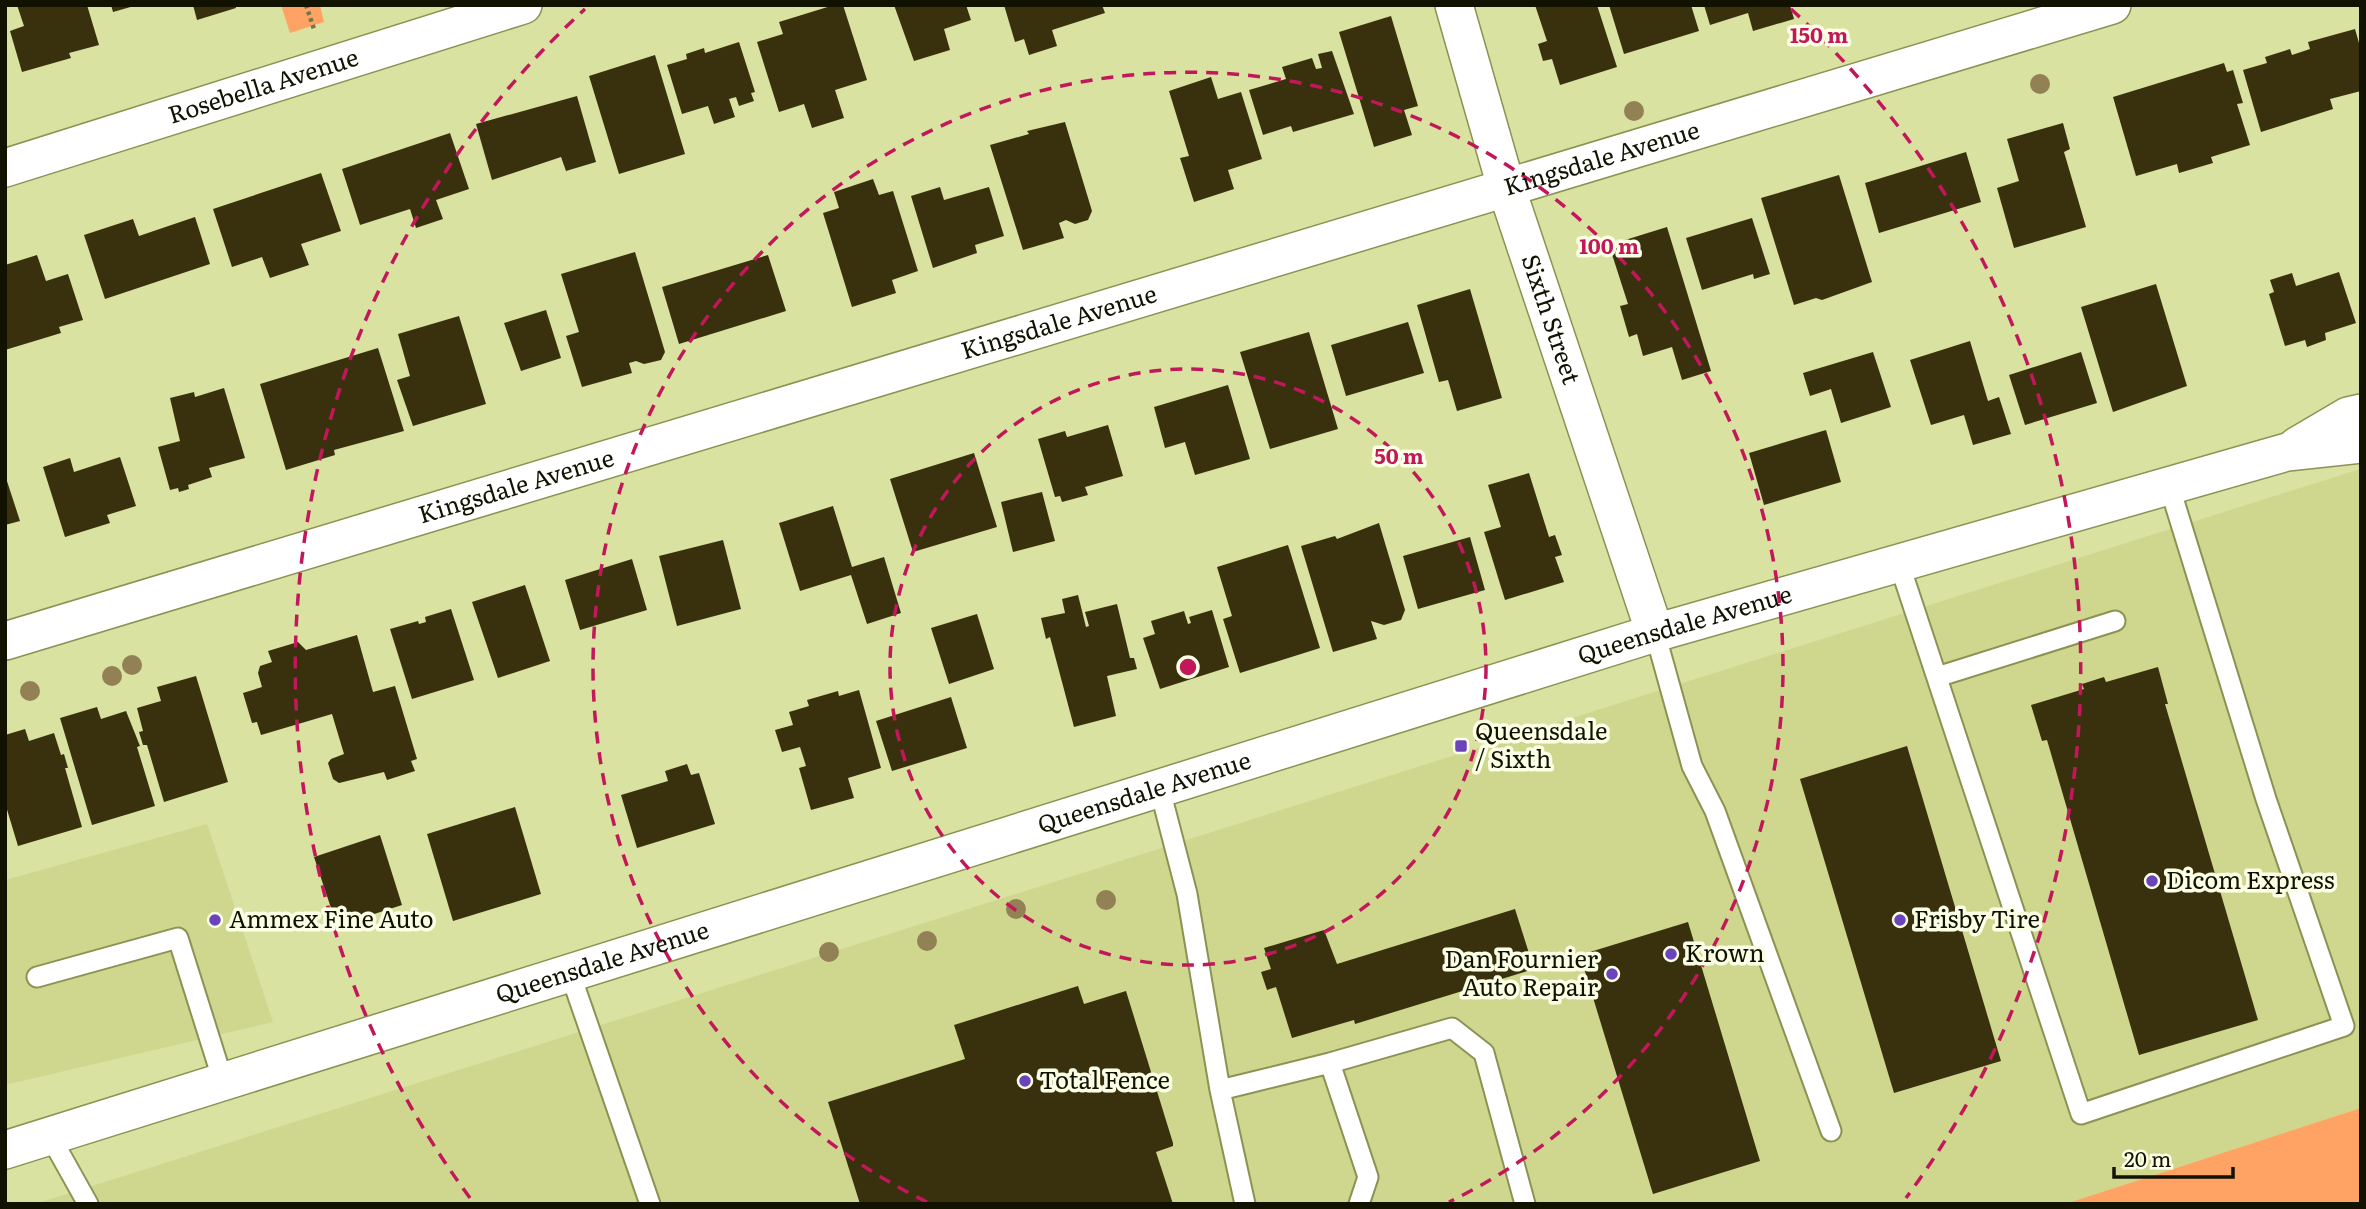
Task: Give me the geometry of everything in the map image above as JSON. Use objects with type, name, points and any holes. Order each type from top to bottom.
[{"type":"street","name":"Rosebella Avenue","points":[[5,167],[523,5]]},
{"type":"street","name":"Sixth Street","points":[[1454,5],[1507,190],[1655,633]]},
{"type":"street","name":"Kingsdale Avenue","points":[[5,641],[1507,190],[2112,5]]},
{"type":"street","name":"Queensdale Avenue","points":[[2287,452],[2348,416],[2361,413]]},
{"type":"street","name":"Queensdale Avenue","points":[[5,1150],[1655,633],[2287,452],[2361,444]]},
{"type":"lane","points":[[1899,563],[2081,1114],[2344,1026],[2266,800],[2169,485]]},
{"type":"lane","points":[[1937,677],[2115,621]]},
{"type":"lane","points":[[1655,633],[1692,766],[1715,811],[1831,1132]]},
{"type":"lane","points":[[1160,790],[1187,894],[1220,1090],[1245,1204]]},
{"type":"lane","points":[[37,977],[178,939],[223,1080]]},
{"type":"lane","points":[[570,973],[650,1204]]},
{"type":"lane","points":[[1220,1090],[1330,1063],[1452,1028],[1485,1054],[1525,1204]]},
{"type":"lane","points":[[1330,1063],[1368,1177],[1359,1204]]},
{"type":"lane","points":[[50,1136],[88,1204]]},
{"type":"shaded area","points":[[281,5],[320,5],[324,22],[290,33]]},
{"type":"shaded area","points":[[2360,469],[2361,1108],[2065,1204],[35,1204]]},
{"type":"shaded area","points":[[207,824],[273,1022],[5,1085],[5,880]]},
{"type":"shaded area","points":[[2361,1108],[2361,1204],[2065,1204]]},
{"type":"building","points":[[17,5],[87,5],[99,45],[69,53],[71,58],[22,72],[10,31],[24,26]]},
{"type":"building","points":[[111,5],[134,5],[134,6],[113,12]]},
{"type":"building","points":[[193,5],[235,5],[236,8],[197,20]]},
{"type":"building","points":[[834,5],[843,5],[867,80],[835,90],[844,118],[812,128],[804,104],[779,112],[757,42],[783,34],[779,22]]},
{"type":"building","points":[[894,5],[966,5],[971,20],[944,29],[950,50],[914,61]]},
{"type":"building","points":[[1004,5],[1102,5],[1105,13],[1052,30],[1057,46],[1029,55],[1024,39],[1015,42]]},
{"type":"building","points":[[1535,5],[1597,5],[1617,67],[1560,85],[1552,59],[1543,61],[1538,44],[1547,41]]},
{"type":"building","points":[[1609,5],[1691,5],[1699,31],[1624,54]]},
{"type":"building","points":[[1704,5],[1790,5],[1794,19],[1753,31],[1748,13],[1710,25]]},
{"type":"building","points":[[1391,16],[1418,106],[1404,110],[1412,135],[1374,147],[1339,32]]},
{"type":"building","points":[[2355,29],[2361,50],[2361,91],[2330,99],[2333,109],[2261,132],[2243,70],[2267,63],[2265,57],[2290,49],[2292,55],[2310,49],[2308,42]]},
{"type":"building","points":[[739,42],[755,92],[751,93],[754,101],[739,106],[736,97],[729,99],[735,117],[714,124],[708,106],[682,114],[667,65],[687,59],[686,54],[704,48],[705,53]]},
{"type":"building","points":[[1332,51],[1354,114],[1293,132],[1291,126],[1263,135],[1249,90],[1286,79],[1282,67],[1312,58],[1316,69],[1322,68],[1318,54]]},
{"type":"building","points":[[655,55],[685,154],[619,174],[589,76]]},
{"type":"building","points":[[2224,63],[2227,72],[2233,70],[2243,103],[2237,104],[2250,145],[2211,157],[2213,163],[2179,173],[2177,164],[2136,176],[2113,97]]},
{"type":"building","points":[[1211,77],[1218,99],[1241,92],[1262,159],[1228,170],[1234,189],[1194,202],[1180,158],[1189,156],[1169,91]]},
{"type":"building","points":[[577,96],[596,162],[566,171],[561,157],[492,180],[476,124]]},
{"type":"building","points":[[1065,122],[1092,211],[1088,220],[1075,224],[1066,220],[1059,223],[1064,238],[1023,250],[990,145],[1029,134],[1027,131]]},
{"type":"building","points":[[2063,123],[2070,149],[2064,152],[2086,227],[2014,248],[1997,188],[2019,181],[2007,139]]},
{"type":"building","points":[[450,133],[469,189],[436,200],[443,219],[416,228],[410,209],[360,225],[342,169]]},
{"type":"building","points":[[1966,152],[1981,202],[1879,233],[1865,183]]},
{"type":"building","points":[[321,173],[341,231],[301,244],[309,265],[270,278],[262,257],[232,267],[213,209]]},
{"type":"building","points":[[1839,175],[1872,282],[1822,300],[1816,298],[1794,305],[1761,198]]},
{"type":"building","points":[[873,179],[879,195],[893,191],[918,271],[892,280],[896,293],[852,307],[823,213],[839,208],[834,192]]},
{"type":"building","points":[[940,187],[944,200],[989,187],[1004,236],[975,245],[977,253],[933,268],[911,196]]},
{"type":"building","points":[[195,217],[210,264],[105,299],[84,235],[133,219],[139,236]]},
{"type":"building","points":[[1752,218],[1770,274],[1754,279],[1753,274],[1702,290],[1686,238]]},
{"type":"building","points":[[1667,227],[1711,371],[1682,380],[1672,347],[1643,356],[1637,334],[1629,337],[1620,306],[1628,304],[1609,245]]},
{"type":"building","points":[[635,252],[665,352],[661,360],[644,364],[636,361],[629,363],[632,373],[582,387],[566,336],[579,332],[561,274]]},
{"type":"building","points":[[37,255],[46,281],[68,274],[83,320],[59,327],[61,333],[5,350],[5,265]]},
{"type":"building","points":[[768,255],[786,311],[679,344],[662,287]]},
{"type":"building","points":[[2339,272],[2356,323],[2325,333],[2326,340],[2307,347],[2305,340],[2285,346],[2269,294],[2274,292],[2270,280],[2292,273],[2296,286]]},
{"type":"building","points":[[2156,284],[2187,386],[2113,412],[2081,307]]},
{"type":"building","points":[[1470,289],[1502,398],[1457,411],[1448,380],[1439,382],[1417,305]]},
{"type":"building","points":[[546,310],[561,358],[521,371],[504,323]]},
{"type":"building","points":[[459,316],[486,404],[413,426],[397,380],[410,376],[398,334]]},
{"type":"building","points":[[1408,322],[1424,373],[1346,396],[1331,345]]},
{"type":"building","points":[[1309,332],[1338,429],[1270,449],[1240,352]]},
{"type":"building","points":[[1970,341],[1988,401],[1999,397],[2011,434],[1973,445],[1964,415],[1931,425],[1910,360]]},
{"type":"building","points":[[378,348],[404,431],[334,450],[335,455],[286,470],[260,384]]},
{"type":"building","points":[[1873,352],[1891,407],[1841,423],[1831,389],[1810,396],[1803,373]]},
{"type":"building","points":[[2081,352],[2097,403],[2025,425],[2009,375]]},
{"type":"building","points":[[1228,385],[1250,459],[1195,475],[1185,442],[1165,448],[1154,407]]},
{"type":"building","points":[[224,388],[245,458],[209,468],[212,477],[188,485],[189,489],[179,492],[178,488],[170,490],[158,447],[180,441],[170,398],[194,392],[195,397]]},
{"type":"building","points":[[1108,425],[1123,476],[1085,487],[1088,495],[1062,502],[1060,496],[1055,497],[1038,439],[1065,431],[1067,437]]},
{"type":"building","points":[[1826,430],[1841,482],[1764,505],[1749,453]]},
{"type":"building","points":[[974,453],[997,527],[913,552],[890,479]]},
{"type":"building","points":[[120,457],[136,506],[107,515],[110,523],[65,537],[43,467],[70,458],[74,472]]},
{"type":"building","points":[[1529,473],[1549,537],[1555,535],[1562,555],[1555,557],[1564,582],[1505,600],[1484,532],[1501,527],[1488,485]]},
{"type":"building","points":[[5,475],[20,521],[5,525]]},
{"type":"building","points":[[1042,492],[1055,541],[1013,552],[1001,502]]},
{"type":"building","points":[[833,506],[852,567],[884,557],[901,613],[867,624],[851,575],[800,591],[779,523]]},
{"type":"building","points":[[1379,523],[1405,610],[1401,620],[1384,625],[1371,621],[1377,639],[1333,652],[1301,546],[1335,536],[1337,539]]},
{"type":"building","points":[[1470,537],[1485,590],[1418,609],[1403,556]]},
{"type":"building","points":[[723,540],[741,609],[677,626],[659,556]]},
{"type":"building","points":[[1288,545],[1320,648],[1240,673],[1223,619],[1232,616],[1217,567]]},
{"type":"building","points":[[632,559],[647,610],[580,630],[565,580]]},
{"type":"building","points":[[525,585],[550,661],[498,678],[472,602]]},
{"type":"building","points":[[1078,595],[1086,627],[1089,626],[1085,612],[1117,604],[1130,658],[1134,658],[1137,669],[1107,676],[1116,716],[1074,727],[1050,637],[1046,639],[1041,618],[1065,613],[1062,599]]},
{"type":"building","points":[[451,609],[474,680],[412,699],[390,629],[418,621],[419,624],[426,622],[425,617]]},
{"type":"building","points":[[1212,610],[1229,667],[1160,689],[1143,638],[1155,634],[1151,621],[1184,611],[1188,624],[1191,623],[1189,617]]},
{"type":"building","points":[[977,614],[994,669],[949,684],[931,628]]},
{"type":"building","points":[[357,635],[373,692],[395,686],[417,759],[411,761],[415,771],[387,780],[384,772],[339,783],[333,779],[328,763],[344,754],[332,714],[261,735],[257,722],[252,723],[243,693],[262,687],[258,673],[260,666],[272,662],[268,651],[298,642],[306,650]]},
{"type":"building","name":"Dicom Express","points":[[2158,667],[2168,704],[2165,704],[2258,1020],[2139,1055],[2047,740],[2042,741],[2031,705],[2084,689],[2082,684],[2104,677],[2106,682]]},
{"type":"building","points":[[196,676],[228,782],[164,802],[147,745],[143,745],[139,732],[143,731],[137,708],[161,701],[157,687]]},
{"type":"building","points":[[859,690],[881,768],[848,778],[854,798],[811,810],[799,768],[806,766],[800,747],[782,752],[775,730],[793,725],[789,712],[809,706],[807,700],[838,691],[839,696]]},
{"type":"building","points":[[951,697],[967,748],[892,771],[876,721]]},
{"type":"building","points":[[97,707],[101,719],[126,711],[140,746],[137,747],[155,806],[92,825],[60,718]]},
{"type":"building","points":[[25,729],[29,741],[54,733],[61,755],[64,754],[68,768],[65,768],[82,827],[18,846],[5,803],[5,735]]},
{"type":"building","name":"Frisby Tire","points":[[1907,746],[2001,1061],[1894,1093],[1800,779]]},
{"type":"building","points":[[687,764],[691,775],[699,773],[715,824],[637,848],[621,795],[668,781],[665,771]]},
{"type":"building","points":[[515,807],[541,894],[453,921],[427,834]]},
{"type":"building","points":[[380,835],[402,905],[337,926],[314,857]]},
{"type":"building","points":[[1515,909],[1534,969],[1355,1024],[1354,1020],[1292,1038],[1276,987],[1267,990],[1261,972],[1271,969],[1264,948],[1324,930],[1337,964]]},
{"type":"building","points":[[1688,922],[1760,1161],[1653,1194],[1580,955]]},
{"type":"building","name":"Total Fence","points":[[1078,986],[1084,1004],[1126,991],[1173,1143],[1173,1146],[1156,1152],[1173,1204],[860,1204],[828,1102],[965,1059],[954,1025]]},
{"type":"place","name":"Queensdale / Sixth","points":[[1461,746]]},
{"type":"place","name":"Dicom Express","points":[[2152,881]]},
{"type":"place","name":"Ammex Fine Auto","points":[[215,920]]},
{"type":"place","name":"Frisby Tire","points":[[1900,920]]},
{"type":"place","name":"Krown","points":[[1671,954]]},
{"type":"place","name":"Dan Fournier Auto Repair","points":[[1612,974]]},
{"type":"place","name":"Total Fence","points":[[1025,1081]]}]
